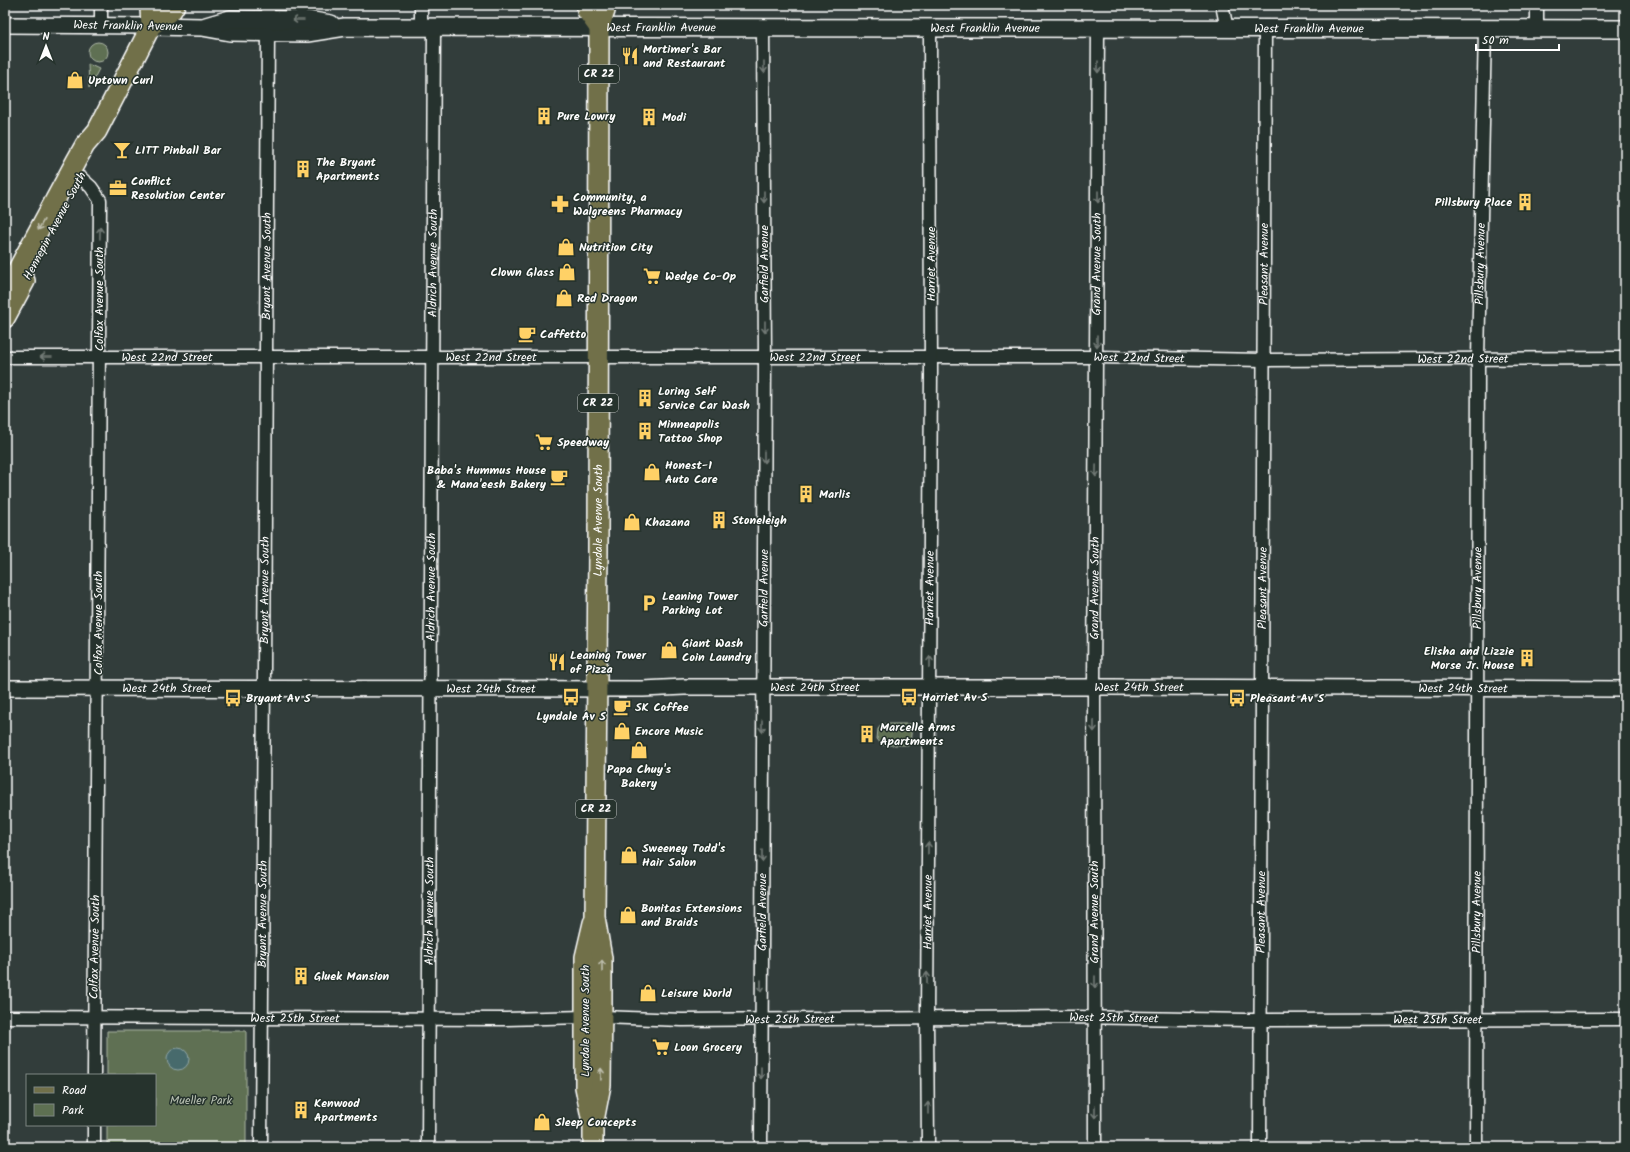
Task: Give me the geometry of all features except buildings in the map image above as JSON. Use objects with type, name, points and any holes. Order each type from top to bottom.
[{"type":"main road","name":"Hennepin Avenue South","points":[[151,26],[150,9],[152,5]]},
{"type":"main road","name":"Hennepin Avenue South","points":[[5,293],[85,145],[97,131],[151,26],[172,10],[175,5]]},
{"type":"main road","points":[[587,5],[587,11],[600,28]]},
{"type":"main road","name":"Lyndale Avenue South","points":[[593,1147],[593,1126],[585,1087],[593,1017],[585,957],[595,917],[598,689],[600,28],[605,11],[605,5]]},
{"type":"main road","name":"West Franklin Avenue","points":[[151,26],[202,27],[230,32],[268,19],[307,33],[345,27],[1625,29]]},
{"type":"main road","name":"Hennepin Avenue South","points":[[5,318],[81,178],[94,150],[97,131]]},
{"type":"street","points":[[101,5],[101,26]]},
{"type":"street","name":"Aldrich Avenue South","points":[[421,5],[427,27],[433,357],[430,540],[431,688],[428,1147]]},
{"type":"street","points":[[1222,5],[1227,28]]},
{"type":"street","points":[[1536,5],[1537,29]]},
{"type":"street","name":"Bryant Avenue South","points":[[261,1147],[268,19]]},
{"type":"street","name":"West Franklin Avenue","points":[[5,25],[151,26]]},
{"type":"street","name":"Garfield Avenue","points":[[761,1147],[762,687],[765,357],[763,28]]},
{"type":"street","name":"Harriet Avenue","points":[[928,1147],[927,1019],[931,358],[930,28]]},
{"type":"street","name":"Grand Avenue South","points":[[1095,1147],[1094,687],[1098,28]]},
{"type":"street","name":"Pleasant Avenue","points":[[1260,1147],[1265,28]]},
{"type":"street","name":"Pillsbury Avenue","points":[[1476,1147],[1478,359],[1485,28]]},
{"type":"street","name":"Colfax Avenue South","points":[[81,178],[91,187],[100,200],[98,688],[94,1074]]},
{"type":"street","name":"West 22nd Street","points":[[5,357],[1097,357],[1264,360],[1625,358]]},
{"type":"street","name":"West 24th Street","points":[[5,688],[598,689],[762,687],[1094,687],[1625,689]]},
{"type":"street","name":"West 25th Street","points":[[5,1017],[262,1017],[429,1019],[593,1017],[682,1020],[1095,1018],[1260,1020],[1625,1019]]},
{"type":"street","points":[[94,1126],[94,1147]]},
{"type":"green space","points":[[98,42],[105,45],[108,52],[105,59],[98,62],[91,59],[88,52],[91,45]]},
{"type":"green space","points":[[88,64],[99,69],[89,88]]},
{"type":"green space","points":[[882,724],[912,724],[910,745],[882,745],[877,739],[878,729]]},
{"type":"green space","name":"Mueller Park","points":[[107,1031],[246,1031],[246,1147],[107,1147],[107,1126],[156,1126],[156,1074],[107,1074]]},
{"type":"water","points":[[178,1048],[186,1051],[189,1059],[186,1067],[178,1070],[170,1067],[167,1059],[170,1051]]},
{"type":"place","name":"Mortimer's Bar and Restaurant","points":[[630,56]]},
{"type":"place","name":"Uptown Curl","points":[[75,80]]},
{"type":"place","name":"Pure Lowry","points":[[544,116]]},
{"type":"place","name":"Modi","points":[[649,117]]},
{"type":"place","name":"LITT Pinball Bar","points":[[122,150]]},
{"type":"place","name":"The Bryant Apartments","points":[[303,169]]},
{"type":"place","name":"Conflict Resolution Center","points":[[118,188]]},
{"type":"place","name":"Pillsbury Place","points":[[1525,202]]},
{"type":"place","name":"Community, a Walgreens Pharmacy","points":[[560,204]]},
{"type":"place","name":"Nutrition City","points":[[566,247]]},
{"type":"place","name":"Clown Glass","points":[[567,272]]},
{"type":"place","name":"Wedge Co-Op","points":[[652,276]]},
{"type":"place","name":"Red Dragon","points":[[564,298]]},
{"type":"place","name":"Caffetto","points":[[527,334]]},
{"type":"place","name":"Loring Self Service Car Wash","points":[[645,398]]},
{"type":"place","name":"Minneapolis Tattoo Shop","points":[[645,431]]},
{"type":"place","name":"Speedway","points":[[544,442]]},
{"type":"place","name":"Honest-1 Auto Care","points":[[652,472]]},
{"type":"place","name":"Baba's Hummus House & Mana'eesh Bakery","points":[[559,477]]},
{"type":"place","name":"Marlis","points":[[806,494]]},
{"type":"place","name":"Stoneleigh","points":[[719,520]]},
{"type":"place","name":"Khazana","points":[[632,522]]},
{"type":"place","name":"Leaning Tower Parking Lot","points":[[649,603]]},
{"type":"place","name":"Giant Wash Coin Laundry","points":[[669,650]]},
{"type":"place","name":"Elisha and Lizzie Morse Jr. House","points":[[1527,658]]},
{"type":"place","name":"Leaning Tower of Pizza","points":[[557,662]]},
{"type":"place","name":"Lyndale Av S","points":[[571,697]]},
{"type":"place","name":"Harriet Av S","points":[[909,697]]},
{"type":"place","name":"Bryant Av S","points":[[233,698]]},
{"type":"place","name":"Pleasant Av S","points":[[1237,698]]},
{"type":"place","name":"SK Coffee","points":[[622,707]]},
{"type":"place","name":"Encore Music","points":[[622,731]]},
{"type":"place","name":"Marcelle Arms Apartments","points":[[867,734]]},
{"type":"place","name":"Papa Chuy's Bakery","points":[[639,750]]},
{"type":"place","name":"Sweeney Todd's Hair Salon","points":[[629,855]]},
{"type":"place","name":"Bonitas Extensions and Braids","points":[[628,915]]},
{"type":"place","name":"Gluek Mansion","points":[[301,976]]},
{"type":"place","name":"Leisure World","points":[[648,993]]},
{"type":"place","name":"Loon Grocery","points":[[661,1047]]},
{"type":"place","name":"Kenwood Apartments","points":[[301,1110]]},
{"type":"place","name":"Sleep Concepts","points":[[542,1122]]}]
